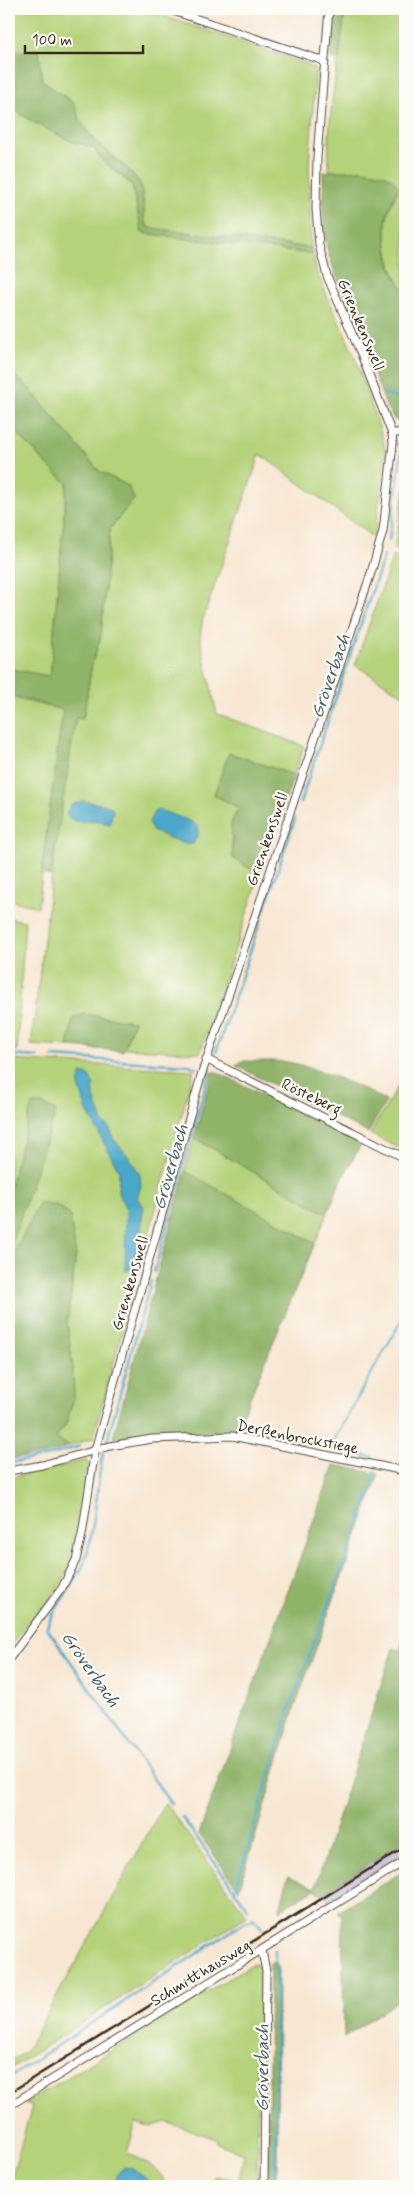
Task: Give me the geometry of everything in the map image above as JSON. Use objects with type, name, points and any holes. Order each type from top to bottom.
[{"type":"street","points":[[167,9],[324,61]]},
{"type":"street","name":"Grienkenswell","points":[[9,1659],[62,1588],[74,1566],[82,1535],[95,1450],[206,1059],[379,547],[393,455],[392,434],[361,354],[327,276],[319,245],[316,186],[329,9]]},
{"type":"street","points":[[392,434],[405,431]]},
{"type":"street","name":"Rösteberg","points":[[206,1059],[405,1158]]},
{"type":"street","name":"Derßenbrockstiege","points":[[9,1471],[42,1465],[95,1450],[152,1439],[232,1436],[405,1471]]},
{"type":"street","name":"Schmitthausweg","points":[[9,2106],[405,1861]]},
{"type":"street","points":[[262,1950],[266,1971],[264,2186]]},
{"type":"shaded area","points":[[405,1841],[405,1852],[327,1901],[321,1895]]},
{"type":"green space","points":[[9,9],[142,9],[305,63],[316,70],[309,164],[311,248],[150,228],[145,224],[139,182],[122,163],[92,137],[78,116],[75,104],[41,80],[39,51],[9,52]]},
{"type":"green space","points":[[333,9],[345,9],[339,60],[330,58]]},
{"type":"green space","points":[[345,9],[405,9],[405,291],[391,265],[386,233],[389,211],[398,189],[374,172],[329,171],[329,130]]},
{"type":"green space","points":[[39,50],[42,80],[75,104],[78,116],[92,137],[131,172],[139,182],[145,224],[150,228],[311,248],[313,254],[142,233],[132,185],[102,160],[94,148],[68,140],[31,121],[9,106],[9,52]]},
{"type":"green space","points":[[9,106],[68,140],[94,148],[102,160],[132,185],[142,233],[313,254],[316,271],[355,357],[383,439],[386,454],[374,538],[260,454],[202,622],[200,639],[217,714],[304,746],[294,775],[229,753],[214,795],[239,808],[231,823],[233,858],[260,875],[200,1053],[124,1048],[134,1021],[73,1019],[68,1047],[31,1045],[57,832],[76,717],[83,719],[92,663],[101,636],[110,529],[134,499],[128,486],[99,471],[26,385],[9,372]]},
{"type":"green space","points":[[361,170],[392,178],[398,186],[387,215],[386,245],[394,275],[405,291],[405,424],[394,419],[387,408],[329,256],[325,238],[323,172]]},
{"type":"green space","points":[[9,372],[26,385],[99,471],[128,486],[134,499],[110,529],[101,636],[92,663],[83,719],[76,718],[51,876],[41,874],[63,710],[24,699],[9,697],[9,669],[50,676],[67,483],[50,468],[9,424]]},
{"type":"green space","points":[[9,424],[50,468],[67,483],[50,677],[9,669]]},
{"type":"green space","points":[[405,489],[405,554],[394,549]]},
{"type":"green space","points":[[393,556],[405,562],[405,696],[355,665]]},
{"type":"green space","points":[[9,697],[63,710],[38,907],[9,900]]},
{"type":"green space","points":[[229,753],[294,775],[260,875],[233,858],[231,823],[239,808],[214,795]]},
{"type":"green space","points":[[9,918],[25,921],[17,1051],[9,1050]]},
{"type":"green space","points":[[84,1014],[134,1021],[123,1051],[68,1047],[73,1019]]},
{"type":"green space","points":[[9,1060],[194,1070],[93,1438],[69,1446],[56,1438],[66,1424],[74,1398],[73,1370],[67,1321],[74,1277],[18,1246],[9,1262]]},
{"type":"green space","points":[[244,1061],[282,1061],[311,1068],[338,1078],[386,1101],[368,1133],[235,1065]]},
{"type":"green space","points":[[212,1072],[217,1072],[361,1144],[340,1183],[327,1214],[194,1138]]},
{"type":"green space","points":[[401,1081],[405,1083],[405,1151],[370,1134]]},
{"type":"green space","points":[[32,1104],[42,1104],[56,1111],[9,1251],[9,1190]]},
{"type":"green space","points":[[194,1138],[327,1214],[315,1243],[185,1171]]},
{"type":"green space","points":[[185,1171],[315,1243],[236,1431],[113,1438]]},
{"type":"green space","points":[[40,1202],[58,1206],[70,1215],[76,1255],[67,1321],[73,1370],[74,1398],[66,1424],[56,1438],[69,1446],[43,1455],[9,1459],[9,1262]]},
{"type":"green space","points":[[86,1460],[89,1466],[82,1518],[77,1546],[70,1568],[49,1600],[9,1648],[9,1478]]},
{"type":"green space","points":[[334,1465],[379,1474],[293,1712],[239,1890],[199,1834]]},
{"type":"green space","points":[[405,1636],[405,1841],[321,1895],[315,1889],[280,1910],[288,1876],[315,1888],[393,1648],[400,1650]]},
{"type":"green space","points":[[165,1803],[247,1916],[9,2070],[9,2062],[26,2051]]},
{"type":"green space","points":[[405,1852],[405,1857],[379,1871],[330,1903],[327,1901]]},
{"type":"green space","points":[[405,1870],[405,1996],[344,2037],[342,1915],[338,1912]]},
{"type":"green space","points":[[273,1962],[278,1965],[277,2186],[268,2186],[270,1964]]},
{"type":"green space","points":[[254,1963],[259,1965],[257,2186],[211,2186],[215,2176],[239,2181],[244,2153],[216,2143],[217,2139],[166,2122],[150,2127],[136,2123],[127,2153],[145,2162],[157,2171],[164,2181],[164,2186],[9,2186],[32,2106],[26,2103]]},
{"type":"water","points":[[84,801],[110,806],[113,810],[110,824],[100,821],[74,821],[70,819],[67,816],[67,811],[71,805]]},
{"type":"water","points":[[159,810],[190,821],[198,827],[198,834],[193,844],[185,844],[152,831],[149,822],[154,812]]},
{"type":"water","points":[[82,1073],[88,1075],[93,1083],[94,1097],[103,1122],[110,1129],[113,1138],[132,1161],[140,1175],[141,1186],[137,1198],[144,1207],[139,1251],[137,1260],[128,1271],[125,1270],[126,1209],[118,1192],[119,1171],[87,1111],[78,1083]]},
{"type":"water","points":[[124,2167],[131,2168],[148,2180],[146,2186],[114,2186],[118,2173]]},
{"type":"waterway","name":"Gröverbach","points":[[384,393],[405,401]]},
{"type":"waterway","name":"Gröverbach","points":[[404,421],[405,416]]},
{"type":"waterway","name":"Gröverbach","points":[[389,540],[403,443]]},
{"type":"waterway","name":"Gröverbach","points":[[300,803],[384,556]]},
{"type":"waterway","name":"Gröverbach","points":[[216,1052],[295,819]]},
{"type":"waterway","points":[[9,1055],[37,1057]]},
{"type":"waterway","points":[[52,1057],[189,1065],[197,1068]]},
{"type":"waterway","name":"Gröverbach","points":[[154,1272],[210,1069]]},
{"type":"waterway","name":"Gröverbach","points":[[107,1441],[151,1281]]},
{"type":"waterway","points":[[375,1461],[371,1457],[335,1449],[331,1445],[405,1314]]},
{"type":"waterway","points":[[9,1463],[45,1457],[80,1446]]},
{"type":"waterway","name":"Gröverbach","points":[[103,1453],[93,1527],[86,1556],[79,1574],[52,1616],[47,1628],[171,1804]]},
{"type":"waterway","points":[[235,1890],[290,1707],[373,1485],[375,1472]]},
{"type":"waterway","name":"Gröverbach","points":[[182,1817],[248,1909]]},
{"type":"waterway","name":"Gröverbach","points":[[253,1918],[262,1928]]},
{"type":"waterway","name":"Gröverbach","points":[[13,2075],[245,1922],[254,1920]]},
{"type":"waterway","name":"Gröverbach","points":[[274,1950],[276,1971],[275,2186]]},
{"type":"railway","points":[[9,2093],[405,1847]]}]
